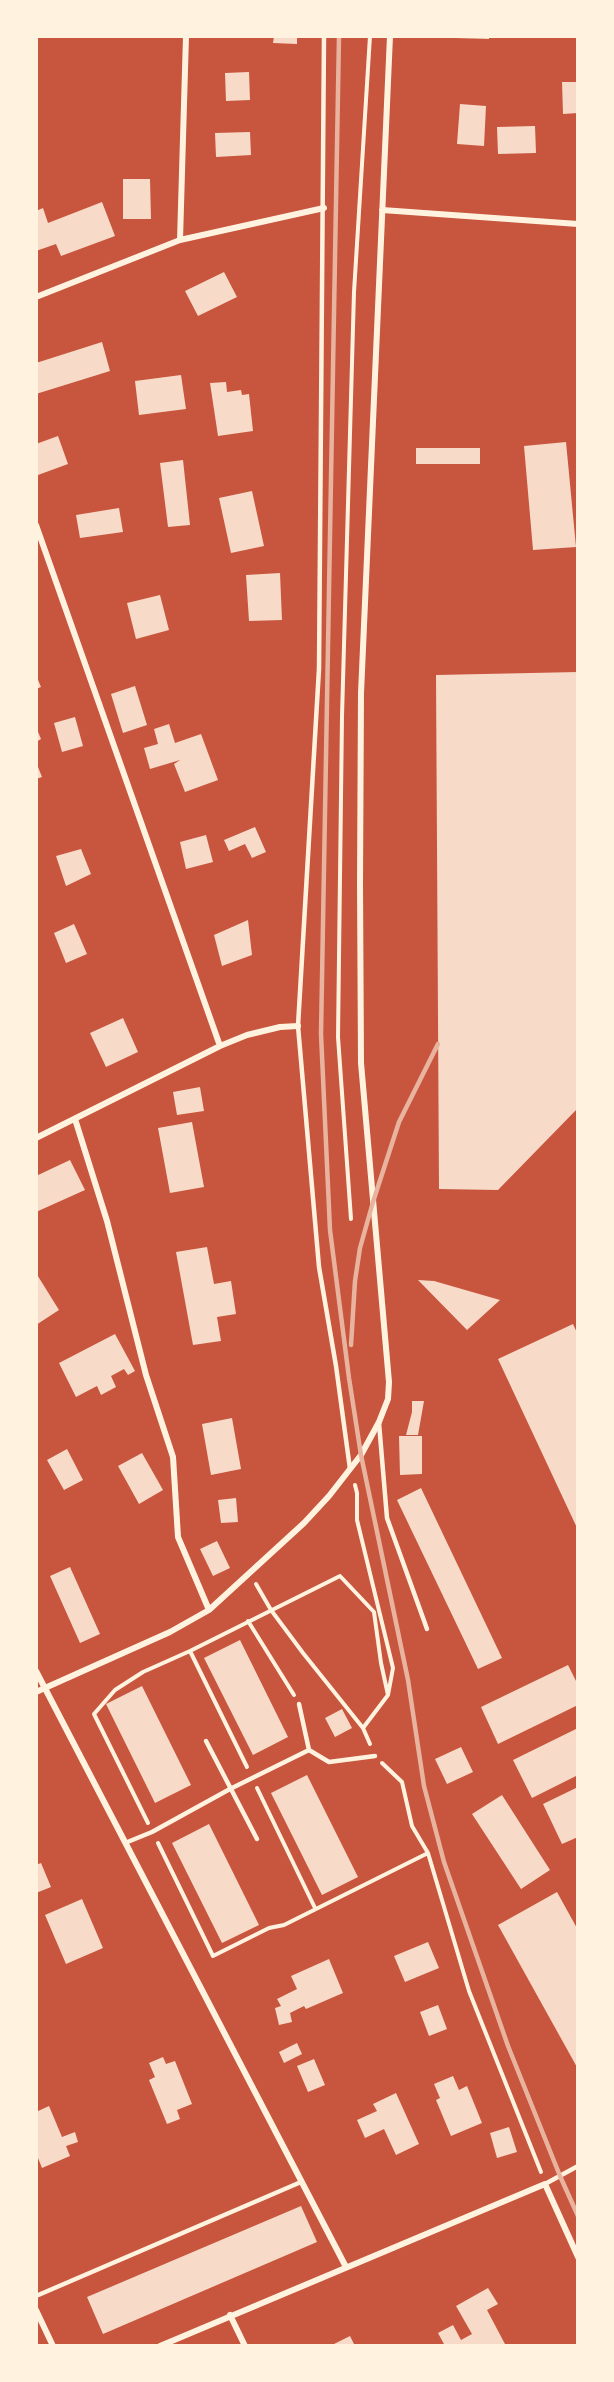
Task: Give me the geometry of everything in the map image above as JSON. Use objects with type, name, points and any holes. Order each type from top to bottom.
[{"type":"street","points":[[180,240],[186,36]]},
{"type":"street","points":[[36,1692],[170,1632],[209,1610],[304,1523],[350,1470],[379,1422],[387,1399],[389,1382],[360,1063],[360,884],[361,693],[390,36]]},
{"type":"street","points":[[36,297],[180,240],[324,208]]},
{"type":"street","points":[[381,210],[578,224]]},
{"type":"street","points":[[36,525],[220,1046]]},
{"type":"street","points":[[36,1138],[220,1046],[247,1035],[280,1027],[298,1026]]},
{"type":"street","points":[[75,1119],[107,1221],[146,1375],[173,1457],[178,1537],[209,1610]]},
{"type":"street","points":[[36,1671],[346,2267]]},
{"type":"street","points":[[160,2346],[545,2184],[578,2257]]},
{"type":"street","points":[[36,2310],[53,2346]]},
{"type":"street","points":[[230,2315],[245,2346]]},
{"type":"lane","points":[[324,36],[319,669],[298,1026],[319,1267],[336,1366],[350,1470]]},
{"type":"lane","points":[[379,1422],[387,1518],[427,1629]]},
{"type":"lane","points":[[299,1704],[309,1750],[329,1762],[375,1756]]},
{"type":"lane","points":[[206,1740],[257,1839]]},
{"type":"lane","points":[[125,1843],[152,1832],[230,1789],[309,1750]]},
{"type":"lane","points":[[545,2184],[577,2167],[578,2159]]},
{"type":"lane","points":[[36,2296],[301,2182]]},
{"type":"path","points":[[350,1470],[357,1493],[357,1520],[393,1668],[388,1695],[363,1728]]},
{"type":"path","points":[[248,1574],[271,1610],[363,1728],[375,1756],[402,1782],[412,1826],[428,1853],[469,1991],[545,2184]]},
{"type":"path","points":[[94,1714],[115,1690],[143,1672],[340,1576],[374,1612],[388,1695]]},
{"type":"path","points":[[248,1621],[299,1704]]},
{"type":"path","points":[[213,1956],[269,1928],[284,1925],[428,1853]]},
{"type":"building","points":[[274,36],[297,36],[297,44],[273,43]]},
{"type":"building","points":[[455,36],[489,36],[489,39],[455,38]]},
{"type":"building","points":[[249,72],[250,100],[226,101],[225,73]]},
{"type":"building","points":[[562,82],[578,82],[578,113],[563,114]]},
{"type":"building","points":[[460,104],[486,106],[484,146],[457,144]]},
{"type":"building","points":[[535,126],[536,153],[498,154],[497,127]]},
{"type":"building","points":[[250,132],[251,155],[216,157],[215,133]]},
{"type":"building","points":[[123,179],[150,179],[151,219],[123,219]]},
{"type":"building","points":[[102,202],[115,236],[61,256],[56,244],[36,251],[36,211],[43,208],[48,223]]},
{"type":"building","points":[[224,272],[237,297],[198,316],[185,291]]},
{"type":"building","points":[[102,342],[110,371],[36,394],[36,363]]},
{"type":"building","points":[[181,375],[186,409],[139,415],[135,381]]},
{"type":"building","points":[[226,382],[227,392],[241,390],[242,395],[249,394],[253,431],[218,436],[210,383]]},
{"type":"building","points":[[58,436],[68,464],[38,475],[36,444]]},
{"type":"building","points":[[566,442],[576,547],[533,550],[524,446]]},
{"type":"building","points":[[416,448],[480,448],[480,464],[416,464]]},
{"type":"building","points":[[183,460],[190,525],[168,527],[160,463]]},
{"type":"building","points":[[252,491],[264,546],[231,553],[219,498]]},
{"type":"building","points":[[119,508],[123,532],[80,538],[76,515]]},
{"type":"building","points":[[280,573],[282,620],[249,621],[246,575]]},
{"type":"building","points":[[160,595],[169,630],[136,639],[127,603]]},
{"type":"building","points":[[578,672],[578,1108],[498,1190],[439,1189],[436,675]]},
{"type":"building","points":[[36,675],[41,687],[36,689]]},
{"type":"building","points":[[135,686],[147,725],[123,733],[111,694]]},
{"type":"building","points":[[75,717],[83,746],[62,752],[54,723]]},
{"type":"building","points":[[169,724],[175,743],[201,734],[218,780],[185,792],[174,764],[180,760],[150,769],[144,748],[158,744],[154,729]]},
{"type":"building","points":[[36,727],[41,739],[36,742]]},
{"type":"building","points":[[36,762],[42,777],[36,779]]},
{"type":"building","points":[[255,827],[266,852],[252,858],[245,844],[229,851],[224,840]]},
{"type":"building","points":[[206,835],[213,862],[186,869],[180,842]]},
{"type":"building","points":[[81,849],[91,874],[66,886],[56,856]]},
{"type":"building","points":[[248,920],[252,955],[222,966],[214,935]]},
{"type":"building","points":[[74,924],[87,954],[66,963],[54,933]]},
{"type":"building","points":[[123,1018],[138,1052],[106,1067],[90,1033]]},
{"type":"building","points":[[200,1087],[204,1111],[177,1115],[173,1092]]},
{"type":"building","points":[[192,1122],[204,1187],[170,1193],[158,1128]]},
{"type":"building","points":[[70,1160],[85,1190],[36,1212],[36,1176]]},
{"type":"building","points":[[207,1247],[214,1284],[231,1281],[236,1314],[217,1317],[221,1341],[193,1345],[176,1252]]},
{"type":"building","points":[[36,1273],[59,1310],[36,1325]]},
{"type":"building","points":[[418,1280],[434,1281],[500,1300],[467,1330]]},
{"type":"building","points":[[573,1324],[578,1335],[578,1530],[498,1359]]},
{"type":"building","points":[[115,1334],[135,1371],[128,1375],[124,1369],[111,1376],[116,1387],[101,1395],[97,1386],[76,1397],[59,1363]]},
{"type":"building","points":[[412,1401],[424,1401],[418,1435],[406,1435],[412,1412]]},
{"type":"building","points":[[232,1418],[241,1469],[211,1475],[202,1424]]},
{"type":"building","points":[[399,1436],[422,1436],[422,1474],[400,1475]]},
{"type":"building","points":[[67,1449],[83,1480],[64,1490],[47,1460]]},
{"type":"building","points":[[142,1453],[163,1490],[139,1504],[118,1466]]},
{"type":"building","points":[[421,1488],[502,1658],[478,1669],[397,1500]]},
{"type":"building","points":[[236,1498],[238,1522],[221,1523],[218,1500]]},
{"type":"building","points":[[217,1541],[230,1568],[213,1576],[200,1549]]},
{"type":"building","points":[[70,1567],[100,1634],[80,1643],[50,1576]]},
{"type":"building","points":[[240,1640],[288,1737],[253,1755],[204,1658]]},
{"type":"building","points":[[568,1665],[578,1685],[578,1705],[498,1744],[481,1707]]},
{"type":"building","points":[[142,1686],[191,1785],[155,1803],[106,1704]]},
{"type":"building","points":[[342,1709],[352,1728],[335,1737],[325,1718]]},
{"type":"building","points":[[578,1728],[578,1775],[532,1798],[513,1760]]},
{"type":"building","points":[[461,1747],[473,1772],[447,1784],[435,1759]]},
{"type":"building","points":[[307,1775],[358,1877],[322,1895],[271,1793]]},
{"type":"building","points":[[578,1787],[578,1837],[562,1844],[543,1804]]},
{"type":"building","points":[[502,1795],[550,1870],[521,1889],[472,1814]]},
{"type":"building","points":[[209,1824],[259,1925],[222,1943],[172,1843]]},
{"type":"building","points":[[41,1863],[51,1887],[36,1893],[36,1865]]},
{"type":"building","points":[[557,1892],[578,1930],[578,2069],[498,1925]]},
{"type":"building","points":[[82,1899],[103,1948],[66,1964],[45,1915]]},
{"type":"building","points":[[428,1942],[439,1968],[405,1982],[394,1956]]},
{"type":"building","points":[[329,1959],[343,1993],[306,2009],[304,2006],[290,2013],[292,2022],[279,2025],[275,2008],[281,2006],[277,1999],[297,1989],[291,1976]]},
{"type":"building","points":[[438,2005],[447,2029],[429,2036],[420,2012]]},
{"type":"building","points":[[297,2043],[302,2054],[284,2063],[279,2052]]},
{"type":"building","points":[[163,2057],[166,2064],[175,2061],[192,2104],[177,2110],[180,2119],[167,2124],[149,2080],[155,2077],[149,2063]]},
{"type":"building","points":[[314,2059],[325,2085],[308,2092],[297,2066]]},
{"type":"building","points":[[453,2076],[459,2090],[467,2086],[482,2123],[451,2136],[436,2100],[440,2098],[434,2084]]},
{"type":"building","points":[[396,2093],[419,2144],[396,2155],[384,2129],[365,2138],[357,2120],[377,2111],[373,2104]]},
{"type":"building","points":[[49,2106],[62,2137],[75,2132],[78,2142],[66,2146],[70,2156],[42,2168],[36,2153],[36,2112]]},
{"type":"building","points":[[509,2127],[517,2152],[497,2158],[490,2133]]},
{"type":"building","points":[[301,2206],[317,2242],[103,2334],[87,2297]]},
{"type":"building","points":[[488,2288],[498,2304],[487,2310],[506,2346],[445,2346],[438,2333],[453,2325],[461,2340],[472,2334],[456,2306]]},
{"type":"building","points":[[350,2336],[355,2346],[330,2346]]},
{"type":"railway","points":[[339,36],[321,1034],[330,1230],[361,1455],[408,1680],[424,1786],[444,1862],[508,2046],[578,2216]]},
{"type":"railway","points":[[351,1345],[355,1281],[360,1248],[373,1202],[399,1122],[438,1044]]}]
